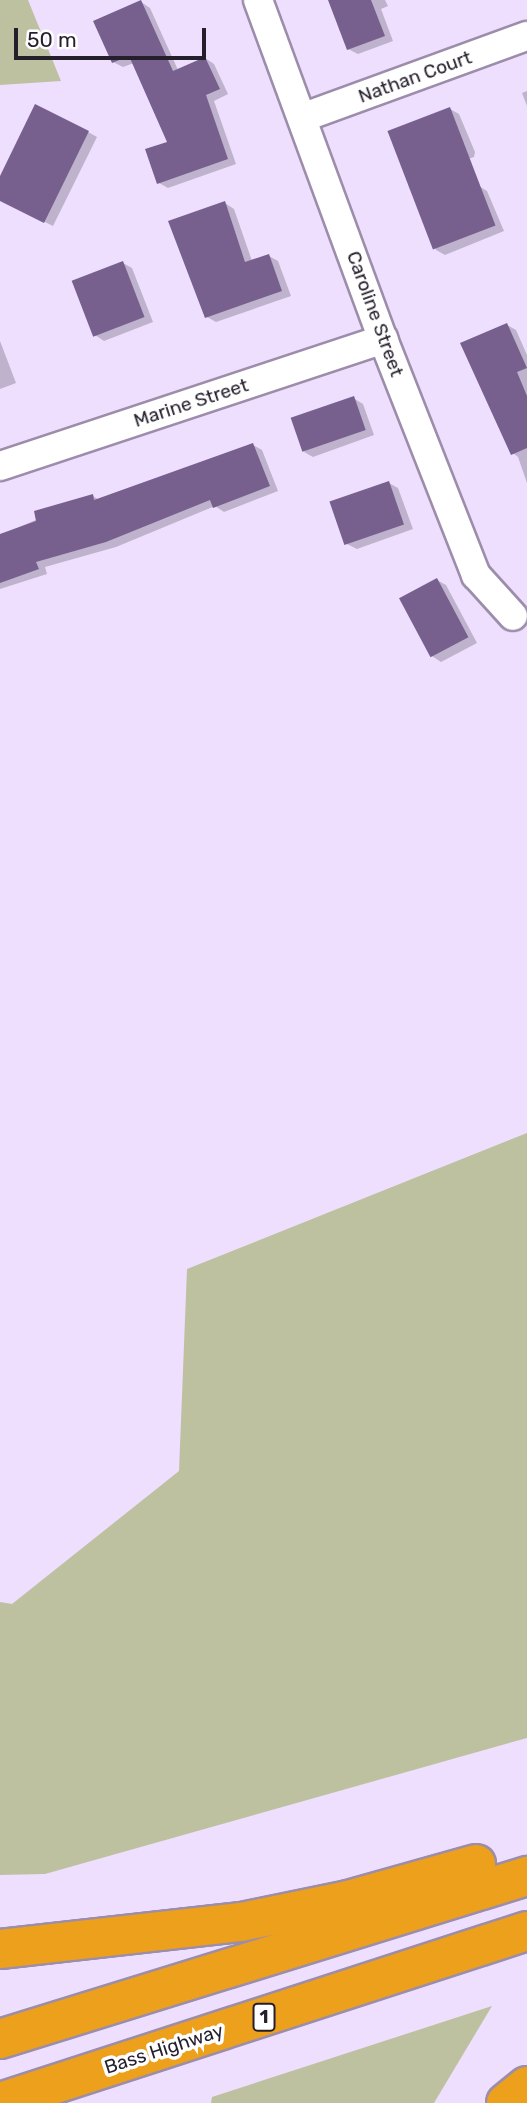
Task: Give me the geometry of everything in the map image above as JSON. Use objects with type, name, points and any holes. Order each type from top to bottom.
[{"type":"highway","points":[[0,1949],[241,1922],[348,1899],[527,1850]]},
{"type":"highway","points":[[0,2039],[527,1876]]},
{"type":"highway","name":"Bass Highway","points":[[0,2102],[527,1931]]},
{"type":"highway","points":[[506,2103],[527,2086]]},
{"type":"street","name":"Caroline Street","points":[[258,0],[304,117],[383,340],[476,575],[513,616]]},
{"type":"street","name":"Nathan Court","points":[[304,117],[527,36]]},
{"type":"street","name":"Marine Street","points":[[0,466],[383,340]]},
{"type":"green space","points":[[0,0],[28,0],[61,81],[0,85]]},
{"type":"green space","points":[[527,1133],[527,1738],[45,1874],[0,1875],[0,1602],[12,1604],[179,1471],[187,1269]]},
{"type":"green space","points":[[492,2006],[434,2103],[211,2103],[212,2097]]},
{"type":"building","points":[[141,0],[173,71],[205,57],[220,89],[206,95],[228,159],[157,184],[145,149],[167,142],[129,56],[112,63],[93,21]]},
{"type":"building","points":[[328,0],[371,0],[385,36],[347,50]]},
{"type":"building","points":[[35,104],[89,131],[44,223],[0,201],[0,176]]},
{"type":"building","points":[[450,107],[496,226],[433,250],[387,131]]},
{"type":"building","points":[[225,201],[245,262],[269,254],[282,291],[205,318],[168,221]]},
{"type":"building","points":[[123,261],[145,317],[93,337],[72,281]]},
{"type":"building","points":[[507,323],[527,368],[517,372],[527,396],[527,448],[511,455],[460,343]]},
{"type":"building","points":[[354,396],[366,430],[302,452],[291,418]]},
{"type":"building","points":[[253,443],[270,486],[213,508],[210,500],[106,542],[36,562],[39,569],[0,583],[0,534],[36,521],[34,511],[93,494],[94,500]]},
{"type":"building","points":[[389,481],[404,524],[344,545],[329,502]]},
{"type":"building","points":[[437,578],[468,637],[430,657],[399,598]]}]
